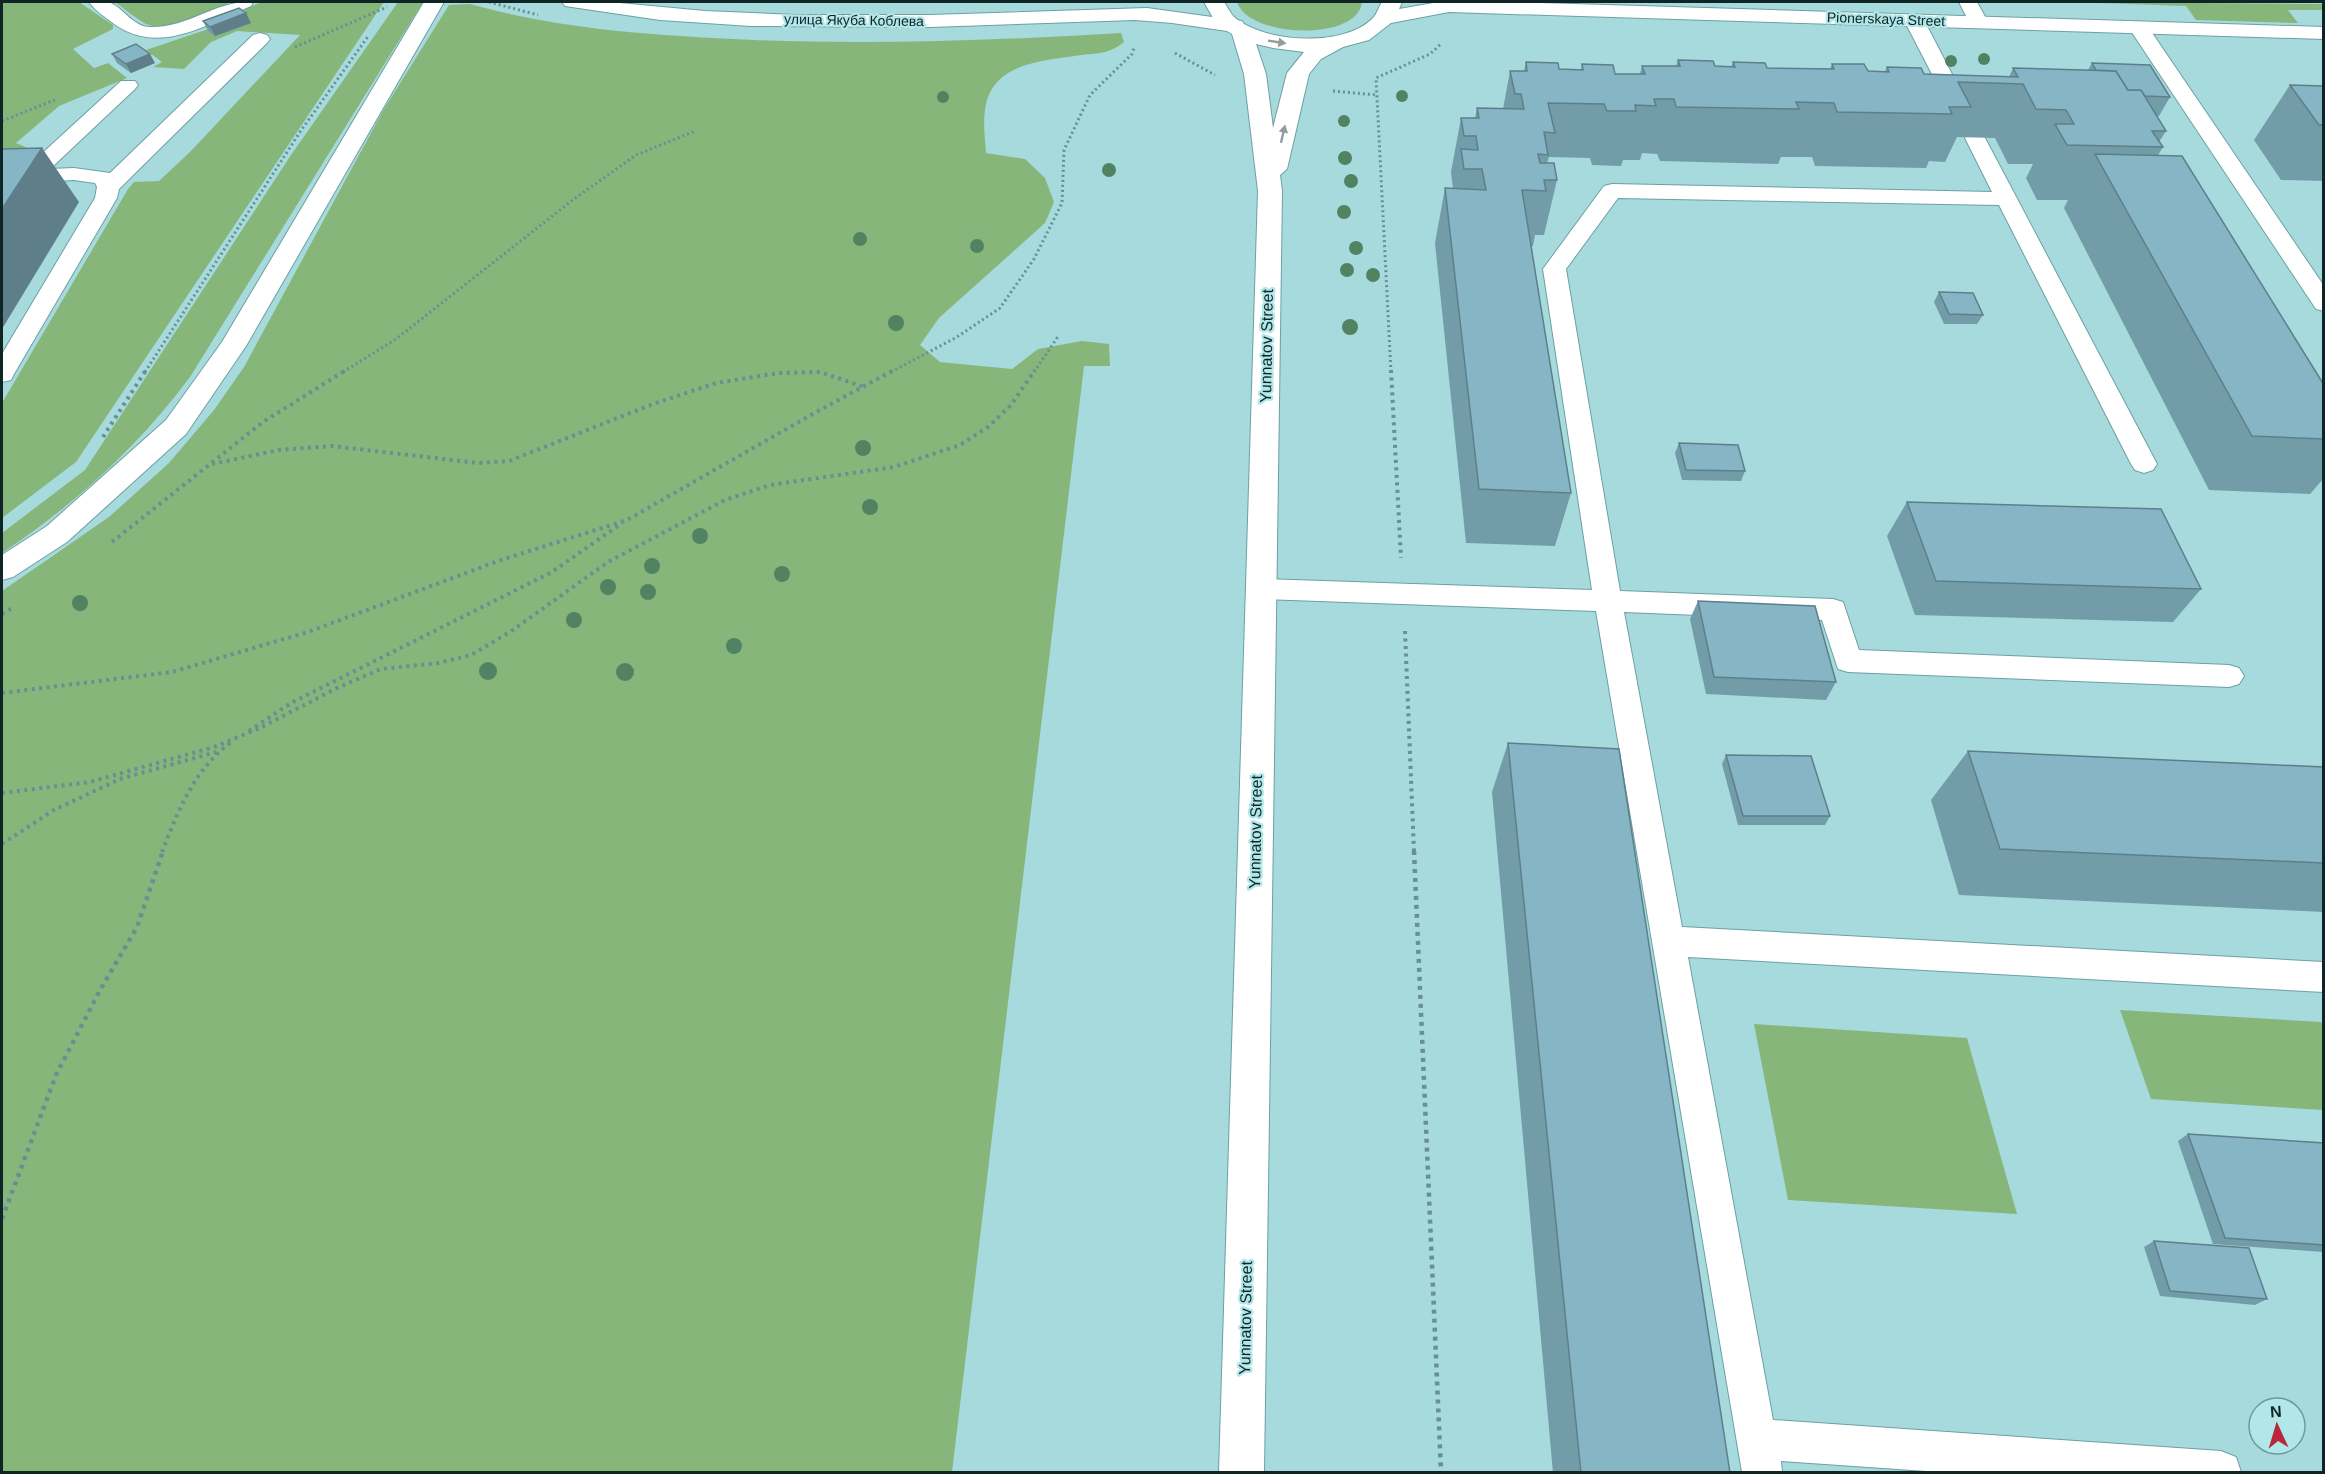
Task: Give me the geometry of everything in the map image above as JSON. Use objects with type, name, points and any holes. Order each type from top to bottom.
[{"type":"main road","points":[[2,568],[57,534],[176,427],[233,346],[434,2]]},
{"type":"main road","name":"улица Якуба Коблева","points":[[573,2],[654,13],[825,21],[930,21],[1136,14],[1194,19],[1238,29],[1268,41],[1298,45],[1337,42]]},
{"type":"main road","name":"улица Якуба Коблева","points":[[1136,14],[1187,2]]},
{"type":"main road","points":[[1214,2],[1224,19],[1238,29]]},
{"type":"main road","name":"Pionerskaya Street","points":[[1388,10],[1443,4],[2324,33]]},
{"type":"main road","points":[[1337,42],[1356,38],[1377,27],[1388,10]]},
{"type":"main road","name":"Yunnatov Street","points":[[1238,29],[1255,74],[1270,191],[1242,1473]]},
{"type":"main road","name":"Yunnatov Street","points":[[1270,191],[1298,73],[1313,54],[1337,42]]},
{"type":"lane","points":[[98,2],[137,31],[148,33],[165,32],[182,27],[244,2]]},
{"type":"lane","points":[[1968,2],[1978,22]]},
{"type":"lane","points":[[1914,20],[2144,464]]},
{"type":"lane","points":[[2139,28],[2324,304]]},
{"type":"lane","points":[[2,374],[106,198],[108,187],[260,39]]},
{"type":"lane","points":[[30,176],[128,85]]},
{"type":"lane","points":[[2,178],[74,174],[102,178],[108,187]]},
{"type":"lane","points":[[2007,199],[1612,191],[1554,269],[1608,601],[1759,1456],[2221,1473]]},
{"type":"lane","points":[[1260,589],[1833,610],[1848,660],[2229,676]]},
{"type":"lane","points":[[1667,941],[2324,976]]},
{"type":"path","points":[[383,15],[391,3]]},
{"type":"path","points":[[289,50],[391,3]]},
{"type":"path","points":[[1441,1473],[1403,594],[1376,78],[1430,54],[1444,41],[1452,26],[1443,4]]},
{"type":"path","points":[[99,442],[300,132],[369,35]]},
{"type":"path","points":[[2,844],[54,810],[120,779],[217,752],[291,703],[552,572],[627,520],[957,337],[1000,308],[1034,259],[1062,203],[1064,150],[1090,95],[1132,54],[1135,44]]},
{"type":"path","points":[[2,121],[65,96]]},
{"type":"path","points":[[110,543],[263,422],[396,339],[574,199],[636,155],[695,130]]},
{"type":"path","points":[[2,794],[90,782],[214,747],[381,669],[438,663],[471,655],[510,632],[608,562],[725,500],[771,485],[894,467],[960,445],[988,427],[1011,405],[1059,335]]},
{"type":"path","points":[[211,464],[279,450],[332,446],[478,463],[509,461],[653,404],[716,383],[779,373],[820,372],[864,387]]},
{"type":"path","points":[[2,693],[172,672],[308,632],[498,561],[627,520]]},
{"type":"path","points":[[2,614],[22,603]]},
{"type":"path","points":[[2,1219],[56,1075],[99,992],[137,927],[155,871],[182,802],[217,752]]},
{"type":"green space","points":[[2,2],[79,2],[113,25],[113,29],[73,49],[94,68],[108,63],[127,78],[59,106],[16,143],[39,153],[2,167]]},
{"type":"green space","points":[[115,2],[232,2],[177,24],[155,26],[142,22]]},
{"type":"green space","points":[[262,2],[384,2],[76,462],[2,518],[2,403],[128,189],[134,182],[159,181],[190,152],[300,35],[237,31],[211,42],[184,69],[153,67],[162,62],[146,50],[244,17],[245,9]]},
{"type":"green space","points":[[398,2],[423,2],[190,377],[149,427],[104,473],[29,535],[2,553],[2,533],[85,470],[291,155]]},
{"type":"green space","points":[[1237,2],[1362,2],[1356,15],[1342,24],[1324,29],[1302,30],[1261,23],[1245,14]]},
{"type":"green space","points":[[2072,2],[2323,4],[2324,10],[2288,10],[2298,23],[2196,20],[2186,6]]},
{"type":"green space","points":[[470,4],[560,24],[712,38],[814,42],[916,42],[1121,33],[1124,42],[1104,52],[1036,62],[1008,73],[997,82],[989,94],[985,110],[986,153],[1025,159],[1045,178],[1054,202],[1045,223],[939,318],[920,345],[940,362],[1012,369],[1038,349],[1082,341],[1109,344],[1110,366],[1084,366],[952,1472],[2,1472],[2,591],[109,517],[169,463],[214,410],[244,367],[384,109],[449,5]]},
{"type":"green space","points":[[2120,1010],[2321,1022],[2324,1028],[2323,1110],[2151,1099]]},
{"type":"green space","points":[[1754,1024],[1967,1038],[2017,1214],[1788,1200]]},
{"type":"building","points":[[239,8],[246,13],[210,27],[203,21]]},
{"type":"building","points":[[136,44],[150,54],[126,64],[112,54]]},
{"type":"building","points":[[1678,60],[1713,61],[1715,66],[1735,67],[1733,62],[1765,63],[1767,68],[1834,69],[1832,64],[1864,64],[1868,71],[1889,72],[1887,67],[1921,68],[1924,74],[2018,77],[2013,68],[2116,71],[2128,90],[2141,90],[2166,131],[2152,131],[2163,147],[2067,145],[2055,124],[2074,124],[2066,110],[2036,109],[2023,84],[1958,82],[1971,107],[1949,107],[1952,114],[1837,112],[1834,103],[1796,102],[1799,109],[1676,107],[1674,99],[1654,99],[1656,106],[1635,105],[1636,111],[1607,111],[1604,104],[1548,103],[1555,133],[1544,132],[1548,155],[1538,154],[1540,163],[1554,163],[1557,180],[1544,180],[1546,191],[1522,190],[1571,493],[1479,489],[1445,188],[1486,190],[1482,169],[1464,169],[1461,149],[1478,150],[1476,136],[1464,136],[1461,118],[1479,118],[1477,108],[1524,109],[1521,94],[1515,94],[1510,71],[1527,71],[1526,62],[1558,63],[1559,69],[1583,70],[1582,64],[1613,65],[1615,74],[1645,74],[1642,66],[1680,66]]},
{"type":"building","points":[[2092,63],[2150,65],[2170,97],[2145,96],[2141,90],[2128,90],[2116,71],[2096,70]]},
{"type":"building","points":[[2290,85],[2324,86],[2324,125],[2319,125]]},
{"type":"building","points":[[42,148],[2,209],[2,149]]},
{"type":"building","points":[[2095,154],[2182,156],[2324,385],[2324,439],[2252,436]]},
{"type":"building","points":[[1939,292],[1973,293],[1983,315],[1949,314]]},
{"type":"building","points":[[1679,443],[1738,445],[1745,471],[1686,470]]},
{"type":"building","points":[[1907,502],[2161,509],[2201,589],[1936,581]]},
{"type":"building","points":[[1698,601],[1815,606],[1836,682],[1714,677]]},
{"type":"building","points":[[1508,743],[1619,749],[1730,1473],[1581,1473]]},
{"type":"building","points":[[1968,751],[2324,767],[2324,863],[2000,849]]},
{"type":"building","points":[[1726,755],[1811,756],[1830,816],[1743,816]]},
{"type":"building","points":[[2188,1134],[2324,1143],[2324,1245],[2225,1238]]},
{"type":"building","points":[[2154,1241],[2249,1248],[2267,1299],[2170,1291]]}]
